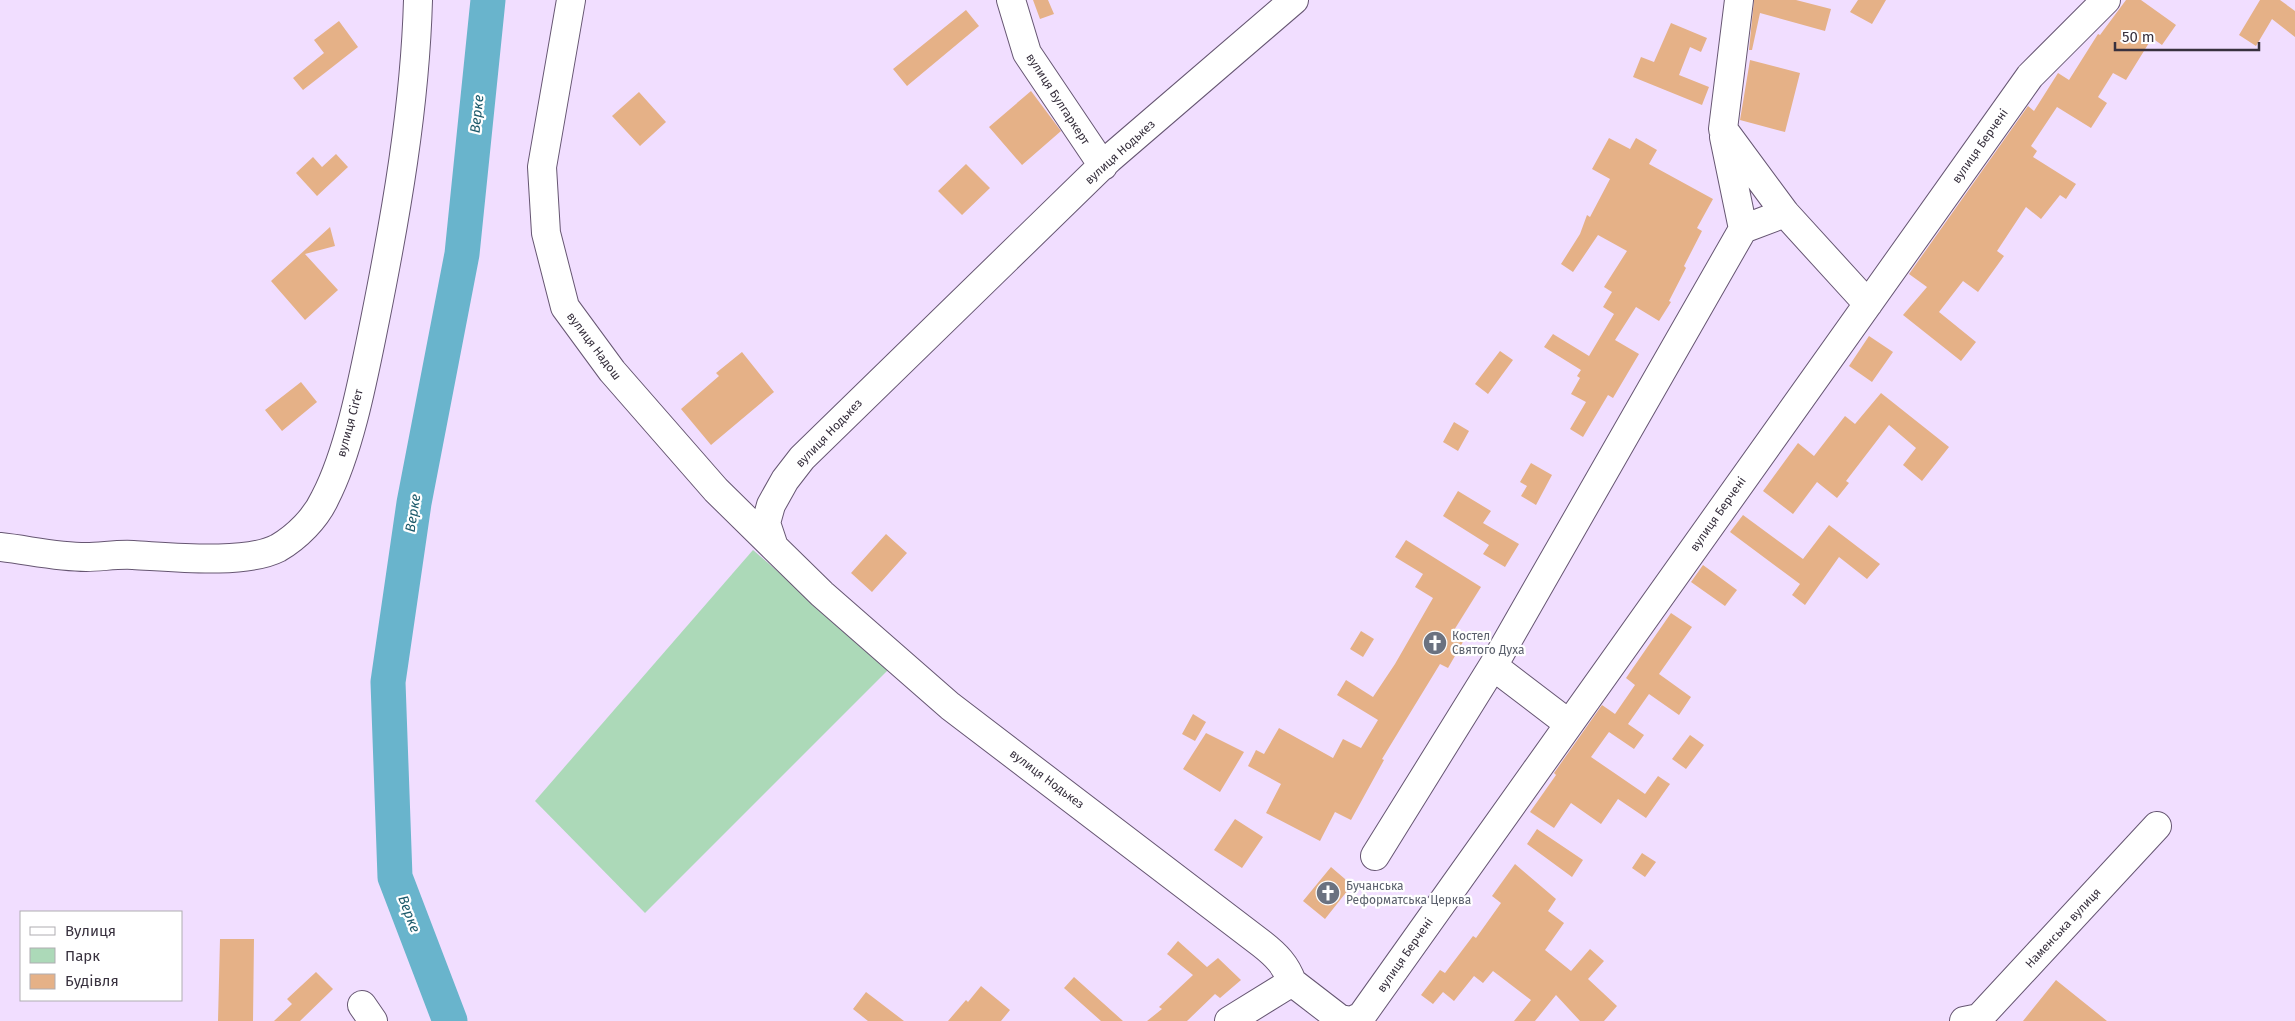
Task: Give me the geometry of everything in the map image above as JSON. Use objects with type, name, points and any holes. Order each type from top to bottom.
[{"type":"street","name":"вулиця Сіґет","points":[[0,547],[84,557],[125,555],[193,558],[257,556],[278,548],[300,532],[314,517],[325,499],[340,461],[367,360],[391,236],[417,48],[418,0]]},
{"type":"street","name":"вулиця Надош","points":[[571,0],[542,167],[546,233],[565,307],[612,371],[716,490],[774,547]]},
{"type":"street","name":"вулиця Булгаркерт","points":[[1011,0],[1027,53],[1103,166]]},
{"type":"street","name":"вулиця Нодькез","points":[[1292,982],[1288,971],[1279,958],[1262,944],[950,706],[822,594],[774,547],[766,523],[771,505],[785,480],[802,458],[1103,166],[1294,0]]},
{"type":"street","points":[[1740,0],[1723,130],[1743,229]]},
{"type":"street","name":"вулиця Берчені","points":[[1292,982],[1340,1019],[1351,1021],[1360,1018],[2030,76],[2106,0]]},
{"type":"street","points":[[1723,130],[1785,213],[1868,304]]},
{"type":"street","points":[[1375,856],[1494,666],[1743,229],[1785,213]]},
{"type":"street","points":[[1494,666],[1569,724]]},
{"type":"street","name":"Наменська вулиця","points":[[1964,1021],[1979,1018],[2157,826]]},
{"type":"street","points":[[1229,1021],[1292,982]]},
{"type":"green space","points":[[753,550],[890,668],[645,913],[535,801]]},
{"type":"building","points":[[1033,0],[1048,0],[1054,14],[1040,19]]},
{"type":"building","points":[[1754,0],[1796,0],[1831,9],[1825,31],[1760,13],[1752,50],[1749,50]]},
{"type":"building","points":[[1858,0],[1886,0],[1872,24],[1850,12]]},
{"type":"building","points":[[2126,0],[2141,0],[2176,25],[2162,45],[2152,38],[2126,80],[2113,73],[2098,97],[2107,103],[2091,128],[2057,107],[2031,146],[2037,151],[2033,157],[2076,184],[2066,199],[2060,195],[2041,219],[2026,207],[1997,251],[2004,256],[1978,292],[1963,281],[1939,312],[1976,342],[1961,361],[1903,315],[1927,287],[1909,274],[2028,106],[2034,111],[2058,73],[2069,80],[2098,34],[2100,35]]},
{"type":"building","points":[[2260,0],[2280,0],[2295,11],[2295,37],[2272,19],[2256,46],[2239,35]]},
{"type":"building","points":[[966,10],[979,26],[907,86],[893,69]]},
{"type":"building","points":[[339,21],[358,47],[303,90],[293,78],[324,53],[314,40]]},
{"type":"building","points":[[1671,23],[1707,38],[1701,52],[1690,47],[1679,75],[1709,87],[1702,105],[1633,77],[1641,57],[1654,62]]},
{"type":"building","points":[[1750,60],[1800,73],[1785,132],[1740,120]]},
{"type":"building","points":[[1031,91],[1061,131],[1022,165],[989,127]]},
{"type":"building","points":[[639,92],[666,122],[640,146],[612,116]]},
{"type":"building","points":[[1609,138],[1630,149],[1636,138],[1657,150],[1649,164],[1713,199],[1697,228],[1702,231],[1684,266],[1686,268],[1669,301],[1671,302],[1659,321],[1636,307],[1615,340],[1639,354],[1613,398],[1608,395],[1583,437],[1570,429],[1586,402],[1571,394],[1580,378],[1577,376],[1581,370],[1544,347],[1553,334],[1589,356],[1614,314],[1603,307],[1612,292],[1604,287],[1627,251],[1598,235],[1573,272],[1561,264],[1580,234],[1587,215],[1590,217],[1610,179],[1592,169]]},
{"type":"building","points":[[336,154],[348,167],[317,196],[296,173],[313,157],[322,167]]},
{"type":"building","points":[[966,164],[990,188],[962,215],[938,191]]},
{"type":"building","points":[[330,227],[335,246],[305,254],[338,290],[305,320],[271,281]]},
{"type":"building","points":[[1869,336],[1893,352],[1872,382],[1849,366]]},
{"type":"building","points":[[1500,351],[1513,360],[1488,394],[1475,384]]},
{"type":"building","points":[[742,352],[774,392],[711,445],[681,409],[719,376],[716,373]]},
{"type":"building","points":[[301,382],[317,402],[282,431],[265,410]]},
{"type":"building","points":[[1881,393],[1949,447],[1922,481],[1903,465],[1916,448],[1889,425],[1846,481],[1849,483],[1837,498],[1817,482],[1793,514],[1763,491],[1798,443],[1814,456],[1845,416],[1855,424]]},
{"type":"building","points":[[1454,422],[1469,431],[1458,451],[1443,442]]},
{"type":"building","points":[[1531,463],[1552,475],[1536,505],[1521,496],[1527,486],[1520,482]]},
{"type":"building","points":[[1458,491],[1491,511],[1483,523],[1519,544],[1505,567],[1483,554],[1489,545],[1443,516]]},
{"type":"building","points":[[1743,515],[1803,559],[1829,525],[1880,564],[1867,579],[1839,557],[1805,605],[1792,595],[1800,584],[1730,532]]},
{"type":"building","points":[[886,534],[907,553],[872,592],[851,573]]},
{"type":"building","points":[[1406,540],[1481,587],[1451,635],[1463,642],[1448,668],[1440,664],[1382,759],[1384,760],[1351,820],[1335,812],[1320,841],[1266,813],[1281,784],[1248,766],[1256,750],[1264,754],[1279,728],[1333,758],[1343,739],[1361,748],[1378,720],[1337,695],[1346,680],[1373,697],[1395,664],[1433,598],[1415,587],[1423,574],[1395,557]]},
{"type":"building","points":[[1703,565],[1737,590],[1725,606],[1691,582]]},
{"type":"building","points":[[1671,613],[1692,627],[1659,674],[1691,697],[1679,715],[1649,694],[1628,724],[1644,735],[1634,749],[1609,732],[1591,757],[1645,794],[1658,776],[1670,784],[1646,818],[1618,799],[1601,824],[1571,803],[1554,828],[1530,812],[1556,775],[1554,773],[1602,705],[1615,714],[1635,685],[1626,678]]},
{"type":"building","points":[[1361,631],[1374,639],[1363,657],[1350,649]]},
{"type":"building","points":[[1193,714],[1206,722],[1195,741],[1182,734]]},
{"type":"building","points":[[1206,733],[1244,752],[1220,792],[1183,769]]},
{"type":"building","points":[[1690,735],[1704,745],[1686,769],[1672,759]]},
{"type":"building","points":[[1235,819],[1263,837],[1242,868],[1214,850]]},
{"type":"building","points":[[1537,829],[1583,860],[1572,877],[1527,844]]},
{"type":"building","points":[[1642,853],[1656,862],[1645,877],[1632,868]]},
{"type":"building","points":[[1515,864],[1556,899],[1548,911],[1564,923],[1545,950],[1571,971],[1590,949],[1604,961],[1588,979],[1617,1006],[1604,1021],[1580,1021],[1556,995],[1535,1021],[1514,1021],[1531,1000],[1493,971],[1483,983],[1474,976],[1454,1001],[1443,992],[1433,1004],[1421,995],[1440,970],[1445,973],[1473,936],[1476,938],[1501,903],[1492,896]]},
{"type":"building","name":"Бучанська Реформатська Церква","points":[[1331,867],[1352,885],[1325,919],[1303,901]]},
{"type":"building","points":[[220,939],[254,939],[253,1021],[218,1021]]},
{"type":"building","points":[[1178,941],[1207,967],[1218,958],[1241,980],[1220,998],[1215,994],[1187,1021],[1147,1021],[1162,1009],[1159,1007],[1193,975],[1167,954]]},
{"type":"building","points":[[316,972],[333,989],[300,1021],[274,1021],[292,1004],[287,999]]},
{"type":"building","points":[[1074,977],[1123,1021],[1101,1021],[1064,988]]},
{"type":"building","points":[[2056,980],[2107,1021],[2023,1021]]},
{"type":"building","points":[[981,986],[1010,1010],[1001,1021],[948,1021],[966,1000],[968,1002]]},
{"type":"building","points":[[866,992],[904,1021],[868,1021],[853,1009]]},
{"type":"waterway","name":"Верке","points":[[450,1021],[395,877],[388,682],[414,503],[462,254],[488,0]]},
{"type":"place","name":"Костел Святого Духа","points":[[1435,643]]},
{"type":"place","name":"Бучанська Реформатська Церква","points":[[1328,893]]}]
